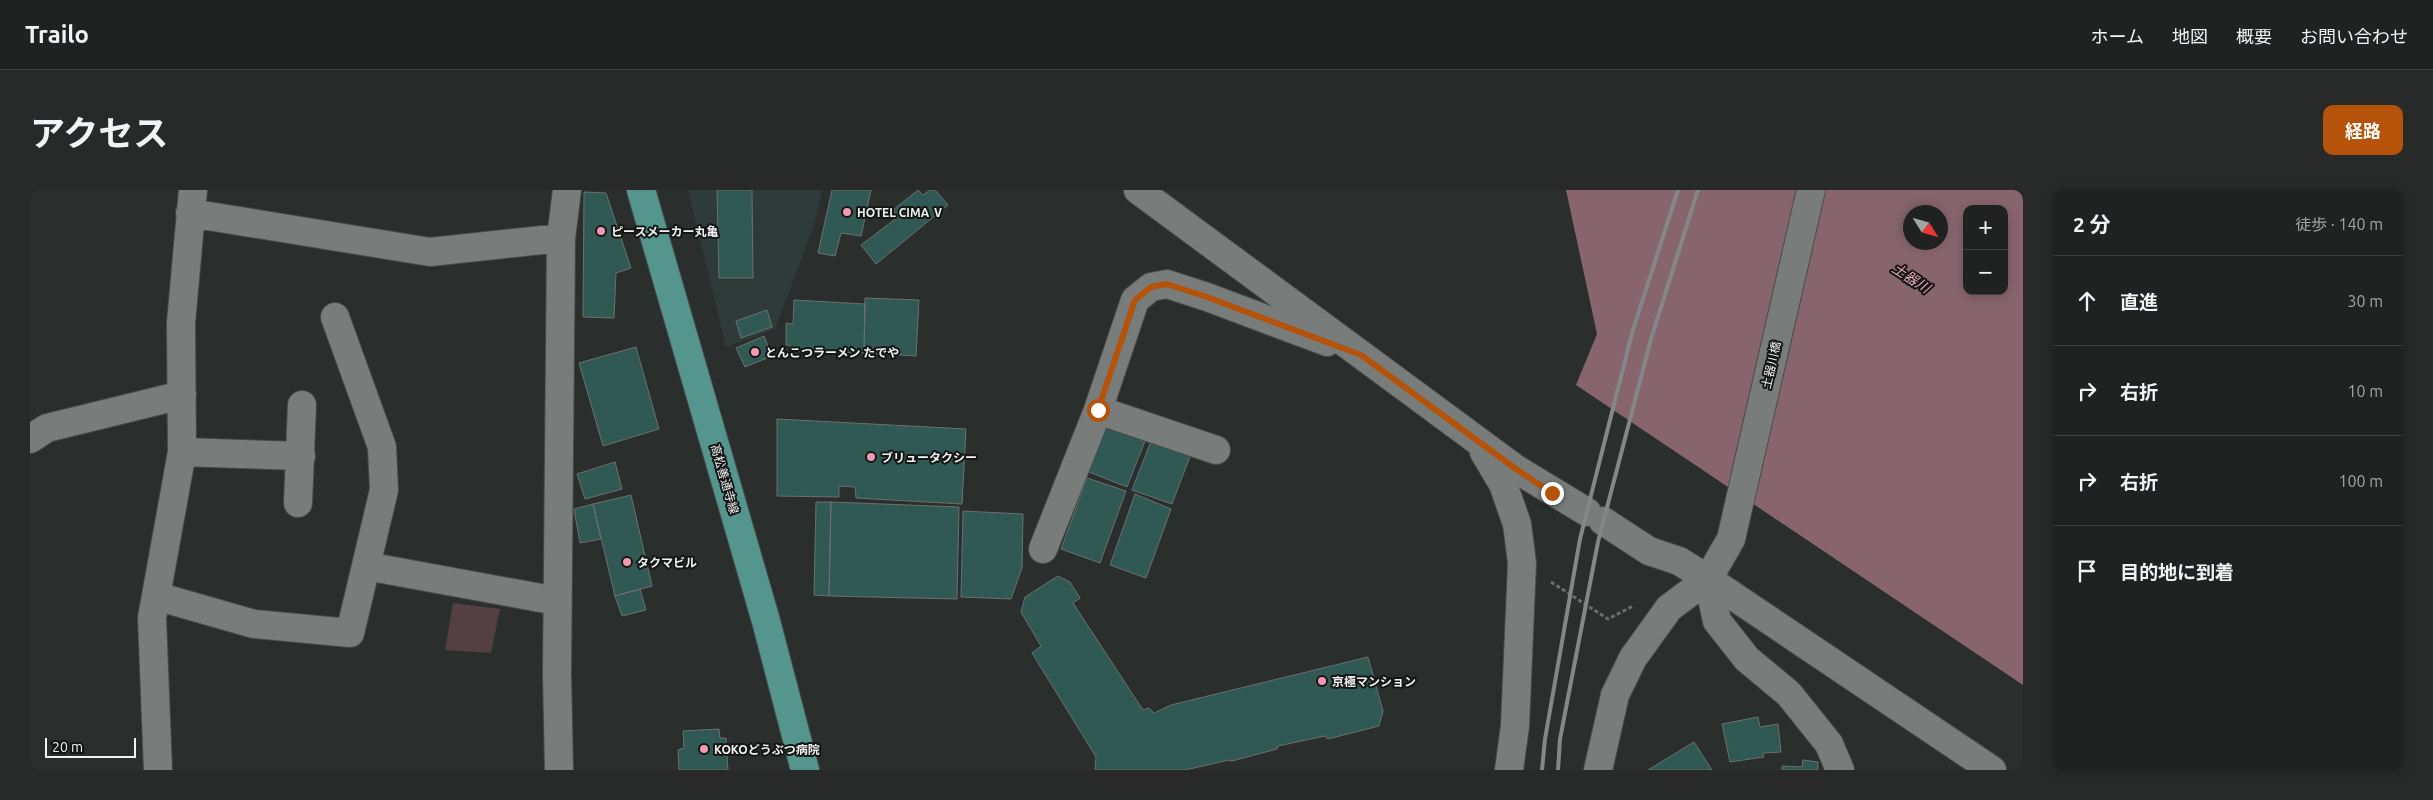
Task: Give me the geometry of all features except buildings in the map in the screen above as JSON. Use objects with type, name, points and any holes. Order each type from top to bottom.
[{"type":"main road","name":"高松善通寺線","points":[[641,190],[766,621],[805,770]]},
{"type":"street","points":[[559,770],[557,601],[560,238],[567,190]]},
{"type":"street","points":[[1138,190],[1477,441],[1552,493],[1649,551],[1679,561],[1708,579],[1992,770]]},
{"type":"street","name":"土器川橋","points":[[1708,579],[1731,539],[1811,190]]},
{"type":"street","points":[[158,770],[152,618],[182,452],[181,323],[191,202],[430,252],[560,238]]},
{"type":"street","points":[[1043,549],[1098,410],[1135,300],[1151,287],[1167,284],[1207,297],[1361,355]]},
{"type":"street","points":[[156,596],[254,624],[350,633],[384,490],[382,447],[335,317]]},
{"type":"street","points":[[30,439],[47,428],[182,395]]},
{"type":"street","points":[[298,503],[302,405]]},
{"type":"street","points":[[1098,410],[1216,450]]},
{"type":"street","points":[[1477,441],[1503,484],[1517,524],[1522,563],[1515,726],[1509,770]]},
{"type":"street","points":[[182,452],[300,456]]},
{"type":"street","points":[[366,566],[557,601]]},
{"type":"street","points":[[1598,770],[1615,695],[1633,658],[1669,608],[1708,579]]},
{"type":"street","points":[[1708,579],[1717,621],[1747,659],[1789,694],[1829,744],[1840,770]]},
{"type":"path","points":[[1522,563],[1608,619],[1650,597],[1669,608]]},
{"type":"shaded area","points":[[688,190],[822,190],[814,226],[775,329],[726,347]]},
{"type":"shaded area","points":[[453,603],[500,609],[491,653],[445,650]]},
{"type":"water","name":"土器川","points":[[1566,190],[2023,190],[2023,685],[1576,385],[1597,334]]},
{"type":"railway","points":[[1542,770],[1545,739],[1580,539],[1632,333],[1678,190]]},
{"type":"railway","points":[[1558,770],[1560,739],[1598,542],[1651,339],[1698,190]]},
{"type":"place","name":"HOTEL CIMA Ⅴ","points":[[847,212]]},
{"type":"place","name":"ピースメーカー丸亀","points":[[601,231]]},
{"type":"place","name":"とんこつラーメン たでや","points":[[755,352]]},
{"type":"place","name":"ブリュータクシー","points":[[871,457]]},
{"type":"place","name":"タクマビル","points":[[627,562]]},
{"type":"place","name":"京極マンション","points":[[1322,681]]},
{"type":"place","name":"KOKOどうぶつ病院","points":[[704,749]]},
{"type":"route","points":[[1098,410],[1135,300],[1151,287],[1167,284],[1207,297],[1361,355],[1516,469],[1552,493]]}]
